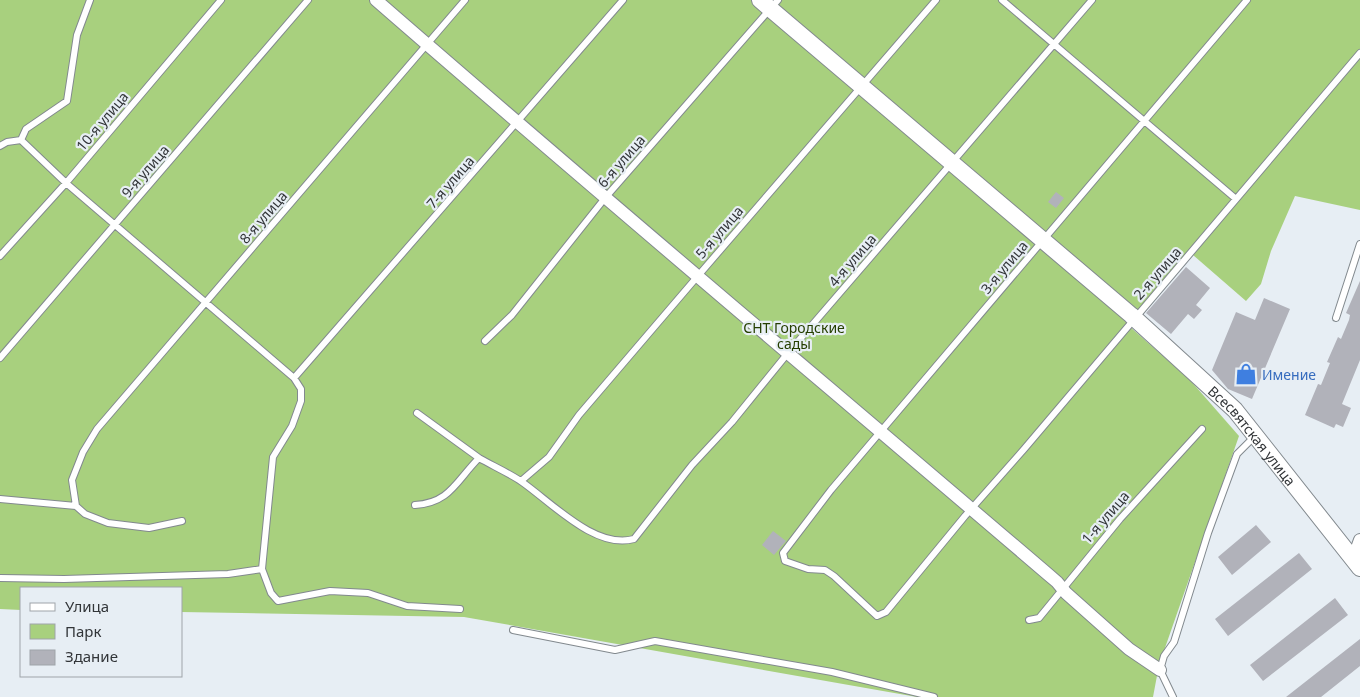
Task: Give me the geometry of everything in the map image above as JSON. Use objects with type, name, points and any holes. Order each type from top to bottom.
[{"type":"street","points":[[376,0],[697,277],[972,509],[1129,649],[1160,670]]},
{"type":"street","name":"Всесвятская улица","points":[[769,3],[862,87],[1132,317],[1235,410],[1356,563]]},
{"type":"street","points":[[1356,563],[1360,540]]},
{"type":"lane","points":[[20,140],[26,129],[66,101],[77,35],[90,0]]},
{"type":"lane","name":"10-я улица","points":[[0,256],[66,183],[220,0]]},
{"type":"lane","name":"9-я улица","points":[[0,358],[308,0]]},
{"type":"lane","name":"8-я улица","points":[[76,506],[72,480],[83,452],[98,429],[464,0]]},
{"type":"lane","name":"7-я улица","points":[[294,378],[518,123],[623,0]]},
{"type":"lane","name":"5-я улица","points":[[521,481],[549,457],[580,416],[697,277],[936,0]]},
{"type":"lane","points":[[1002,0],[1236,199]]},
{"type":"lane","name":"4-я улица","points":[[521,481],[578,524],[591,531],[605,538],[622,542],[634,539],[692,465],[732,422],[788,353],[1092,0]]},
{"type":"lane","name":"3-я улица","points":[[783,553],[831,490],[882,432],[917,387],[1143,121],[1178,84],[1247,0]]},
{"type":"lane","name":"6-я улица","points":[[485,341],[512,315],[605,198],[769,3]]},
{"type":"lane","name":"2-я улица","points":[[783,553],[785,561],[808,569],[825,570],[878,616],[886,612],[1132,317],[1236,199],[1360,53]]},
{"type":"lane","points":[[0,146],[7,142],[20,140]]},
{"type":"lane","points":[[20,140],[114,225],[294,378],[301,389],[301,401],[292,426],[273,457],[262,569],[278,602],[330,591],[368,593],[407,606],[460,608]]},
{"type":"lane","points":[[1336,318],[1360,244]]},
{"type":"lane","points":[[417,413],[479,458],[521,481]]},
{"type":"lane","name":"1-я улица","points":[[1029,620],[1039,618],[1156,477],[1202,429]]},
{"type":"lane","points":[[1174,697],[1160,670],[1164,656],[1174,642],[1208,533],[1237,454],[1256,436]]},
{"type":"lane","points":[[415,505],[428,504],[443,499],[479,458]]},
{"type":"lane","points":[[0,499],[76,506],[85,514],[108,523],[149,528],[182,521]]},
{"type":"lane","points":[[0,578],[64,579],[218,574],[262,569]]},
{"type":"lane","points":[[513,630],[615,650],[656,640],[832,672],[934,697]]},
{"type":"green space","name":"СНТ Городские сады","points":[[0,0],[1360,0],[1360,210],[1295,196],[1271,251],[1261,284],[1246,301],[1193,255],[1129,326],[1190,380],[1239,436],[1159,665],[1153,697],[917,697],[464,617],[182,612],[182,587],[20,587],[20,610],[0,609]]},
{"type":"building","points":[[1056,192],[1064,198],[1056,208],[1048,202]]},
{"type":"building","points":[[1186,267],[1210,288],[1196,305],[1202,310],[1194,319],[1188,314],[1171,334],[1146,313]]},
{"type":"building","points":[[1360,281],[1360,360],[1342,404],[1351,408],[1343,427],[1336,424],[1334,428],[1305,415],[1318,384],[1321,385],[1330,363],[1327,362],[1338,337],[1341,339],[1349,320],[1350,315],[1346,313]]},
{"type":"building","points":[[1264,298],[1290,309],[1252,399],[1228,389],[1212,370],[1236,312],[1255,320]]},
{"type":"building","points":[[1256,525],[1271,542],[1232,575],[1218,557]]},
{"type":"building","points":[[773,531],[786,541],[774,555],[762,545]]},
{"type":"building","points":[[1299,553],[1312,569],[1228,636],[1215,619]]},
{"type":"building","points":[[1335,598],[1348,615],[1263,681],[1250,665]]},
{"type":"building","points":[[1360,639],[1360,666],[1321,697],[1286,697]]},
{"type":"place","name":"Имение","points":[[1246,374]]}]
